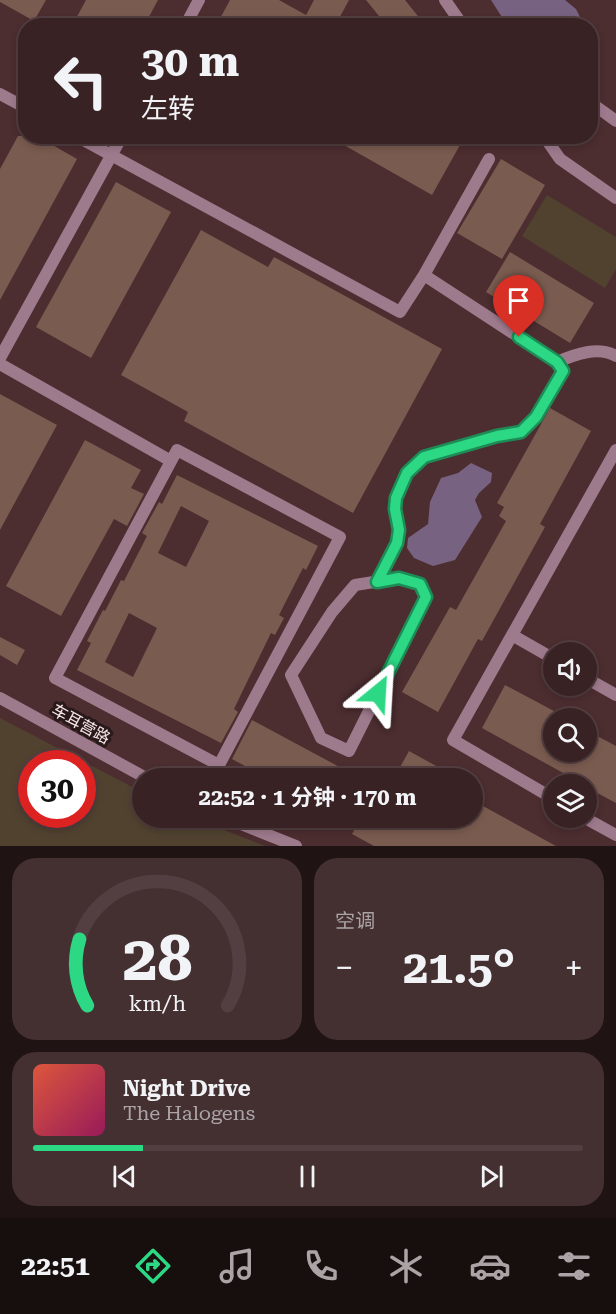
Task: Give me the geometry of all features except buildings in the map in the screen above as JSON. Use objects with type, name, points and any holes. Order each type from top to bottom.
[{"type":"street","points":[[190,18],[200,0]]},
{"type":"street","points":[[445,0],[457,18]]},
{"type":"street","points":[[0,94],[18,104]]},
{"type":"street","points":[[598,108],[616,121]]},
{"type":"street","points":[[90,144],[400,312],[424,275],[489,159]]},
{"type":"street","points":[[0,358],[118,144]]},
{"type":"street","points":[[550,144],[560,159],[616,198]]},
{"type":"street","points":[[377,582],[397,543],[399,530],[395,509],[396,498],[407,473],[424,457],[497,436],[521,432],[536,417],[563,371],[557,362],[424,275]]},
{"type":"street","points":[[557,362],[576,354],[606,351],[616,357]]},
{"type":"street","points":[[0,364],[171,461]]},
{"type":"street","points":[[177,450],[340,537],[219,765],[55,678],[171,461],[177,450]]},
{"type":"street","points":[[543,793],[453,740],[616,450]]},
{"type":"street","points":[[399,578],[420,584],[426,597],[349,751],[321,738],[291,675],[332,612],[355,585],[377,582],[399,578]]},
{"type":"street","points":[[512,635],[543,653]]},
{"type":"street","points":[[597,684],[616,695]]},
{"type":"street","name":"车耳营路","points":[[0,698],[132,770]]},
{"type":"street","points":[[597,825],[616,835]]},
{"type":"street","points":[[251,828],[296,846]]},
{"type":"shaded area","points":[[491,0],[565,0],[576,9],[580,18],[503,18]]},
{"type":"shaded area","points":[[547,195],[616,237],[616,269],[605,288],[522,236]]},
{"type":"shaded area","points":[[471,463],[492,473],[491,482],[475,500],[482,517],[455,560],[433,566],[414,558],[407,548],[408,538],[428,524],[430,502],[441,478],[458,473]]},
{"type":"shaded area","points":[[0,718],[61,750],[18,750],[18,828],[96,828],[96,768],[132,787],[132,828],[219,828],[265,846],[0,846]]},
{"type":"route","points":[[378,693],[426,597],[420,584],[399,578],[377,582],[397,543],[399,530],[395,509],[396,498],[407,473],[424,457],[497,436],[521,432],[536,417],[563,371],[557,362],[519,337]]}]
